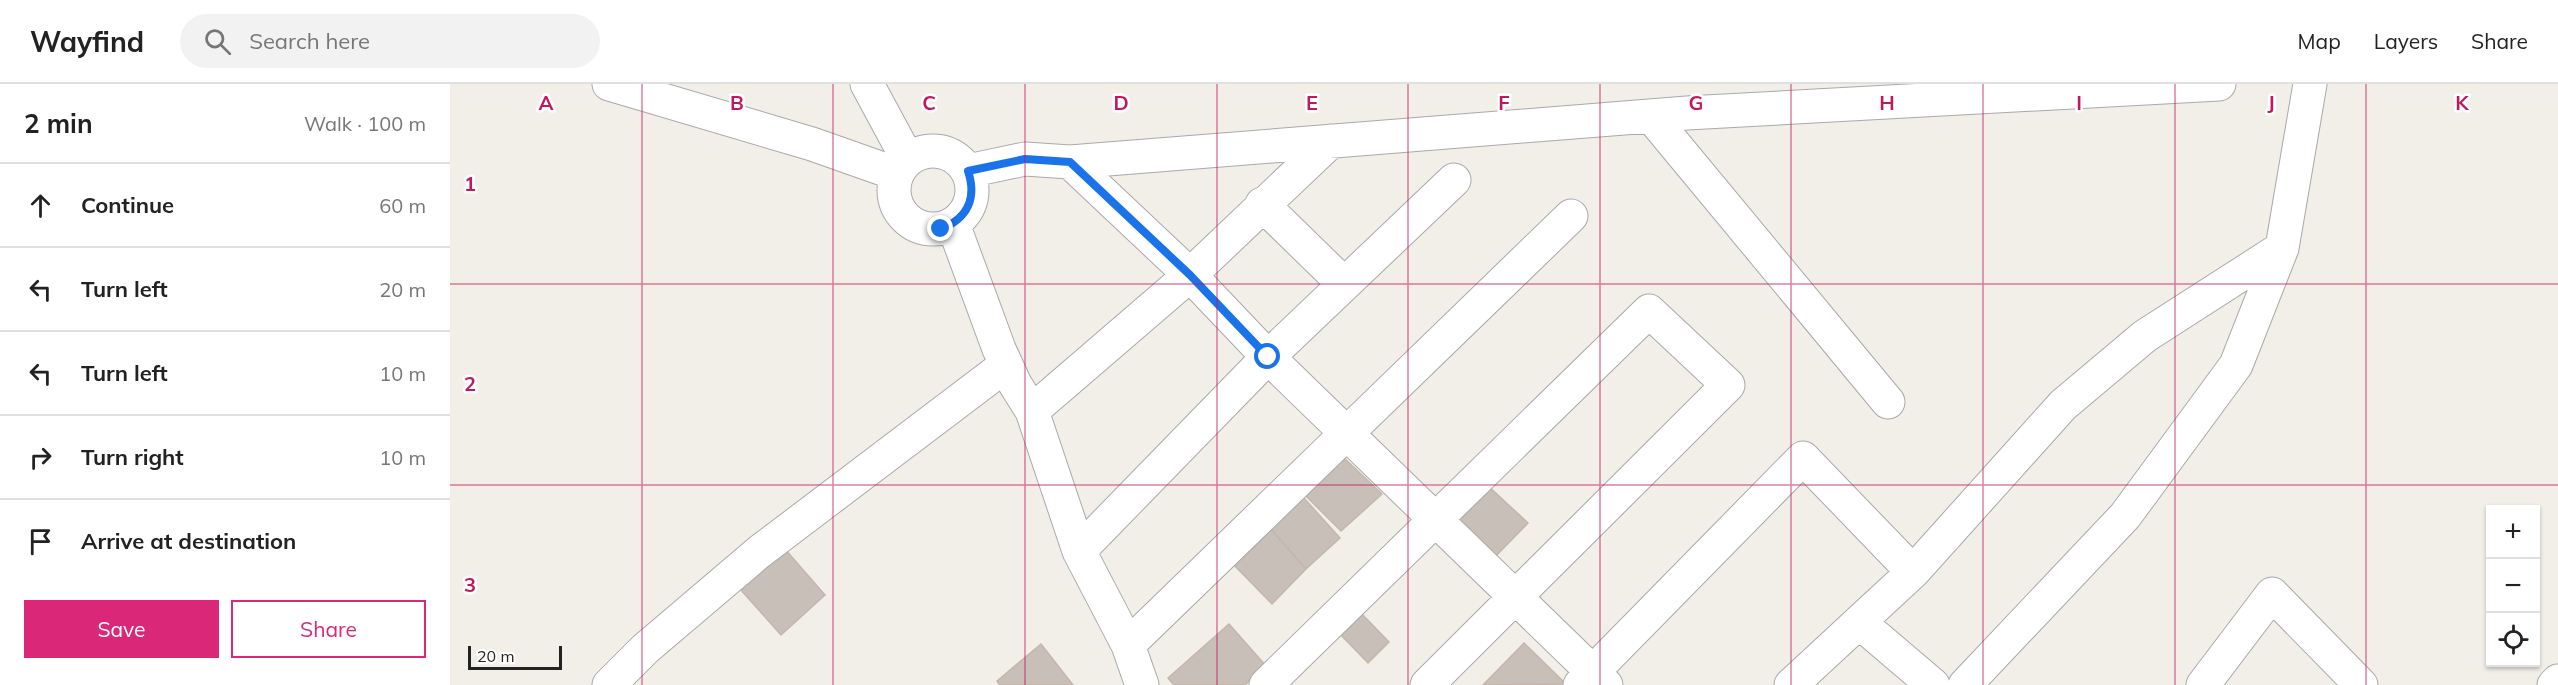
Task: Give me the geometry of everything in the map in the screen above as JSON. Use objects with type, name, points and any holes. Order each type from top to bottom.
[{"type":"street","points":[[609,84],[812,144],[902,167]]},
{"type":"street","points":[[867,84],[902,167]]},
{"type":"street","points":[[968,171],[1025,159],[1070,162],[1651,116],[2219,84]]},
{"type":"street","points":[[1965,685],[2125,516],[2236,365],[2282,248],[2310,84]]},
{"type":"street","points":[[1651,116],[1888,402]]},
{"type":"street","points":[[1032,411],[1190,275],[1262,204],[1331,141]]},
{"type":"street","points":[[940,151],[956,158],[968,171],[973,195],[963,217],[953,225],[929,230],[906,219],[899,210],[894,186],[902,167],[923,152],[940,151]]},
{"type":"street","points":[[1070,162],[1190,275],[1268,357],[1514,597],[1593,681],[1803,458],[1913,572]]},
{"type":"street","points":[[1079,551],[1268,357],[1454,180]]},
{"type":"street","points":[[1262,204],[1344,285]]},
{"type":"street","points":[[1128,645],[1571,216]]},
{"type":"street","points":[[953,225],[1006,365],[1032,411],[1079,551],[1128,645],[1142,685]]},
{"type":"street","points":[[1791,685],[1913,572],[2063,405],[2145,336],[2282,248]]},
{"type":"street","points":[[1266,685],[1649,310],[1728,385],[1427,685]]},
{"type":"street","points":[[609,685],[645,649],[759,552],[1006,365]]},
{"type":"street","points":[[2203,685],[2272,594],[2361,685]]},
{"type":"street","points":[[1859,622],[1933,685]]},
{"type":"street","points":[[2554,685],[2558,681]]},
{"type":"building","points":[[1344,458],[1382,494],[1341,531],[1306,496]]},
{"type":"building","points":[[1485,483],[1528,523],[1490,562],[1449,521]]},
{"type":"building","points":[[1302,496],[1340,538],[1306,569],[1269,527]]},
{"type":"building","points":[[1269,527],[1306,569],[1272,604],[1230,561]]},
{"type":"building","points":[[777,540],[825,595],[781,635],[732,580]]},
{"type":"building","points":[[1358,610],[1389,642],[1368,663],[1337,631]]},
{"type":"building","points":[[1229,624],[1266,666],[1245,685],[1174,685],[1168,678]]},
{"type":"building","points":[[1524,643],[1566,684],[1483,685]]},
{"type":"building","points":[[1041,644],[1073,685],[1000,685],[997,681]]},
{"type":"route","points":[[941,229],[953,225],[963,217],[969,206],[973,195],[968,171],[1025,159],[1070,162],[1190,275],[1268,357]]}]
